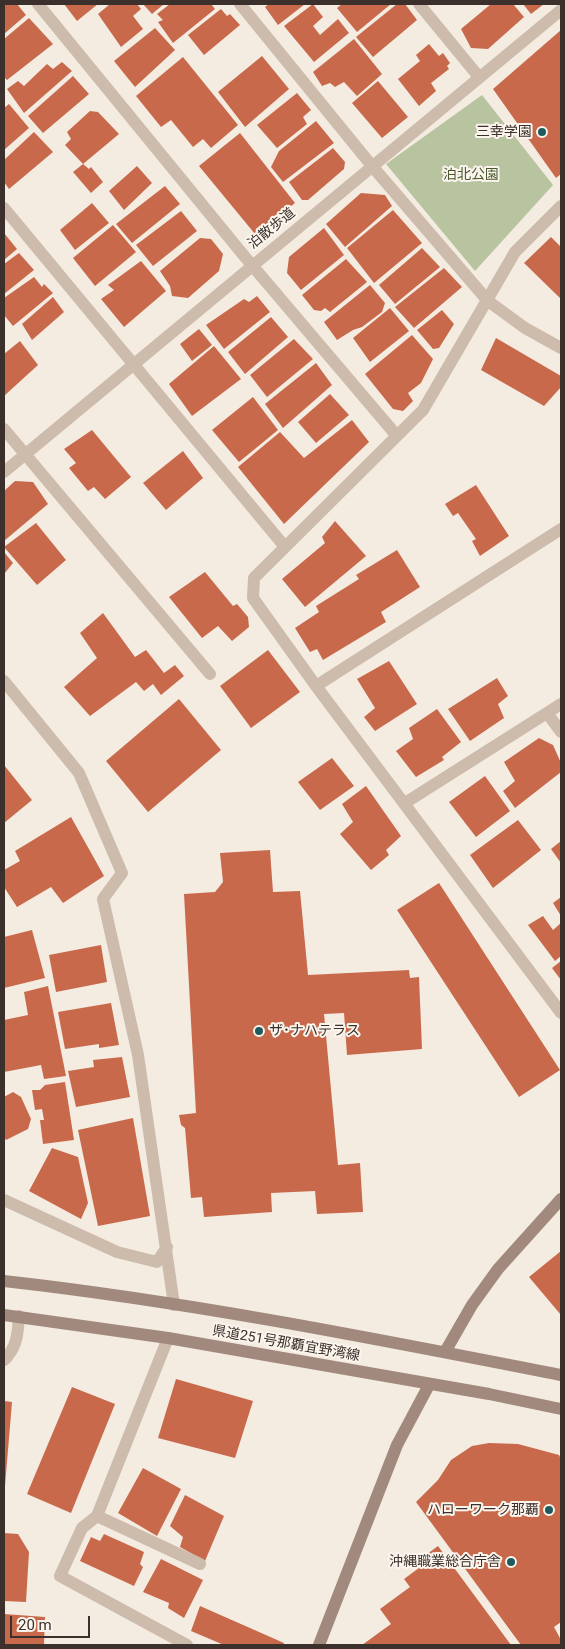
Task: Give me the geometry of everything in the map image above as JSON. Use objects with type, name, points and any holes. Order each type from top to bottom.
[{"type":"main road","points":[[445,1352],[472,1305],[498,1269],[561,1199]]},
{"type":"main road","name":"県道251号那覇宜野湾線","points":[[4,1281],[73,1289],[174,1305],[445,1352],[561,1375]]},
{"type":"main road","name":"県道251号那覇宜野湾線","points":[[4,1315],[168,1338],[561,1409]]},
{"type":"main road","points":[[321,1644],[396,1445],[429,1385]]},
{"type":"street","points":[[38,4],[252,265],[397,436]]},
{"type":"street","points":[[240,4],[372,166],[488,301],[525,328],[561,348]]},
{"type":"street","points":[[419,4],[479,78]]},
{"type":"street","name":"泊散歩道","points":[[4,472],[561,10]]},
{"type":"street","points":[[561,206],[515,252],[423,410],[254,578],[253,598],[316,686],[561,1013]]},
{"type":"street","points":[[4,208],[286,547]]},
{"type":"street","points":[[4,429],[210,674]]},
{"type":"street","points":[[316,686],[561,530]]},
{"type":"street","points":[[4,681],[79,773],[122,873],[103,899],[138,1055],[174,1305]]},
{"type":"street","points":[[405,803],[561,704]]},
{"type":"street","points":[[547,713],[561,732]]},
{"type":"street","points":[[4,1200],[117,1252],[157,1262],[167,1247]]},
{"type":"street","points":[[4,1360],[10,1354],[17,1341],[19,1316]]},
{"type":"street","points":[[168,1338],[98,1516],[82,1528],[60,1576],[187,1645]]},
{"type":"street","points":[[98,1516],[200,1564]]},
{"type":"green space","name":"泊北公園","points":[[482,95],[553,185],[475,271],[386,164]]},
{"type":"building","points":[[4,4],[17,4],[26,15],[4,34]]},
{"type":"building","points":[[64,4],[98,4],[77,21]]},
{"type":"building","points":[[110,4],[137,4],[141,9],[133,16],[143,29],[121,47],[98,14]]},
{"type":"building","points":[[143,4],[164,4],[152,14]]},
{"type":"building","points":[[170,4],[211,4],[215,9],[173,43],[158,22],[163,20],[157,14]]},
{"type":"building","points":[[269,4],[305,4],[278,25],[265,7]]},
{"type":"building","points":[[313,4],[323,17],[313,26],[320,35],[338,19],[349,33],[314,62],[284,26]]},
{"type":"building","points":[[342,4],[391,4],[357,32],[337,8]]},
{"type":"building","points":[[397,4],[405,4],[417,20],[373,57],[356,37]]},
{"type":"building","points":[[491,4],[513,4],[524,17],[488,49],[471,48],[461,29]]},
{"type":"building","points":[[523,4],[544,4],[531,14]]},
{"type":"building","points":[[221,9],[227,16],[230,14],[240,25],[204,55],[188,35]]},
{"type":"building","points":[[29,18],[53,44],[7,80],[4,77],[4,39]]},
{"type":"building","points":[[155,28],[175,50],[135,87],[114,61]]},
{"type":"building","name":"三幸学園","points":[[561,30],[561,174],[556,178],[493,89]]},
{"type":"building","points":[[354,39],[382,74],[357,96],[344,82],[335,87],[330,83],[322,86],[313,72]]},
{"type":"building","points":[[429,44],[439,56],[443,53],[450,63],[447,66],[449,69],[431,83],[436,91],[419,106],[398,79],[420,61],[416,55]]},
{"type":"building","points":[[262,56],[289,89],[245,127],[218,92]]},
{"type":"building","points":[[183,57],[238,125],[211,148],[203,139],[193,147],[171,120],[161,127],[136,96]]},
{"type":"building","points":[[62,62],[72,71],[24,113],[7,89],[18,81],[24,86],[47,64],[53,69]]},
{"type":"building","points":[[73,76],[89,94],[43,133],[28,116]]},
{"type":"building","points":[[378,81],[408,117],[382,138],[352,103]]},
{"type":"building","points":[[297,93],[311,110],[303,117],[307,124],[277,148],[257,125]]},
{"type":"building","points":[[9,104],[29,128],[4,150],[4,108]]},
{"type":"building","points":[[90,111],[98,112],[119,134],[83,164],[65,145],[71,139],[67,132]]},
{"type":"building","points":[[316,121],[334,143],[283,182],[271,167],[279,151]]},
{"type":"building","points":[[34,132],[53,152],[9,189],[4,182],[4,160]]},
{"type":"building","points":[[240,133],[295,203],[255,234],[199,166]]},
{"type":"building","points":[[333,148],[345,162],[344,169],[308,200],[302,200],[289,182]]},
{"type":"building","points":[[83,164],[89,169],[91,167],[103,182],[91,193],[73,172]]},
{"type":"building","points":[[137,166],[152,183],[124,210],[109,191]]},
{"type":"building","points":[[165,186],[180,204],[132,243],[116,224]]},
{"type":"building","points":[[361,193],[385,195],[392,206],[345,247],[326,224]]},
{"type":"building","points":[[92,203],[109,223],[75,250],[60,230]]},
{"type":"building","points":[[393,210],[422,243],[374,283],[347,248]]},
{"type":"building","points":[[181,211],[197,231],[153,266],[136,245]]},
{"type":"building","points":[[113,225],[136,252],[95,286],[73,258]]},
{"type":"building","points":[[324,228],[344,255],[301,290],[287,273],[289,257]]},
{"type":"building","points":[[4,233],[17,249],[4,260]]},
{"type":"building","points":[[551,237],[561,247],[561,299],[524,263]]},
{"type":"building","points":[[200,238],[211,239],[223,254],[219,271],[188,298],[172,296],[170,286],[160,271]]},
{"type":"building","points":[[422,248],[440,267],[395,304],[379,285]]},
{"type":"building","points":[[19,253],[34,270],[4,294],[4,264]]},
{"type":"building","points":[[346,259],[367,282],[330,312],[325,308],[321,311],[314,310],[302,295]]},
{"type":"building","points":[[141,261],[166,291],[124,327],[101,299],[114,290],[108,285]]},
{"type":"building","points":[[444,268],[462,287],[414,328],[395,307]]},
{"type":"building","points":[[34,277],[42,287],[44,284],[53,293],[13,326],[4,315],[4,298]]},
{"type":"building","points":[[370,285],[385,303],[382,312],[362,327],[337,340],[324,322]]},
{"type":"building","points":[[257,296],[270,312],[224,349],[206,325],[244,299],[249,302]]},
{"type":"building","points":[[53,297],[64,312],[32,340],[22,324]]},
{"type":"building","points":[[390,308],[409,331],[370,362],[353,338]]},
{"type":"building","points":[[442,310],[454,324],[439,348],[433,349],[417,330]]},
{"type":"building","points":[[271,317],[288,337],[245,374],[228,352]]},
{"type":"building","points":[[199,329],[212,345],[192,361],[180,344]]},
{"type":"building","points":[[412,335],[433,359],[421,383],[408,393],[413,401],[403,411],[393,409],[365,374]]},
{"type":"building","points":[[496,338],[561,376],[561,387],[544,406],[481,370]]},
{"type":"building","points":[[294,339],[313,359],[267,397],[250,375]]},
{"type":"building","points":[[20,341],[38,365],[4,396],[4,354]]},
{"type":"building","points":[[214,346],[241,379],[192,416],[169,384]]},
{"type":"building","points":[[316,363],[332,385],[283,428],[265,404]]},
{"type":"building","points":[[330,394],[349,415],[316,443],[298,422]]},
{"type":"building","points":[[253,397],[278,430],[239,462],[212,430]]},
{"type":"building","points":[[352,420],[369,442],[284,524],[238,467],[280,432],[304,458]]},
{"type":"building","points":[[92,430],[131,477],[105,499],[94,487],[88,491],[69,468],[76,463],[64,449]]},
{"type":"building","points":[[183,451],[203,478],[166,510],[143,483]]},
{"type":"building","points":[[15,481],[33,482],[48,504],[4,541],[4,491]]},
{"type":"building","points":[[476,485],[509,536],[480,556],[472,541],[476,539],[458,513],[453,516],[445,504]]},
{"type":"building","points":[[335,521],[366,556],[305,607],[282,579],[325,543],[322,537]]},
{"type":"building","points":[[36,523],[66,560],[37,585],[4,547]]},
{"type":"building","points":[[397,550],[420,587],[381,612],[386,622],[323,660],[317,649],[310,652],[295,628],[319,612],[316,606],[359,579],[356,575]]},
{"type":"building","points":[[4,552],[13,563],[4,574]]},
{"type":"building","points":[[205,572],[233,606],[237,604],[248,617],[249,627],[232,641],[218,626],[202,638],[169,597]]},
{"type":"building","points":[[103,613],[135,657],[146,650],[164,673],[175,665],[184,676],[161,695],[153,684],[144,691],[136,682],[90,716],[64,687],[97,658],[80,633]]},
{"type":"building","points":[[268,650],[300,692],[251,728],[220,686]]},
{"type":"building","points":[[389,661],[417,704],[375,731],[364,717],[375,708],[357,679]]},
{"type":"building","points":[[497,678],[508,696],[498,704],[504,718],[470,741],[448,709]]},
{"type":"building","points":[[179,699],[221,750],[148,812],[106,761]]},
{"type":"building","points":[[437,709],[461,742],[442,757],[444,760],[416,777],[396,751],[413,739],[409,728]]},
{"type":"building","points":[[539,738],[553,745],[561,763],[561,772],[515,808],[503,791],[515,781],[504,762]]},
{"type":"building","points":[[332,758],[354,786],[320,810],[298,782]]},
{"type":"building","points":[[4,765],[32,800],[4,823]]},
{"type":"building","points":[[485,776],[510,811],[476,837],[449,802]]},
{"type":"building","points":[[366,786],[401,836],[386,850],[389,855],[371,870],[340,834],[353,822],[342,804]]},
{"type":"building","points":[[71,817],[104,876],[63,903],[51,887],[17,907],[4,887],[4,870],[20,861],[15,851]]},
{"type":"building","points":[[518,820],[541,850],[493,888],[470,855]]},
{"type":"building","points":[[561,841],[561,863],[551,849]]},
{"type":"building","name":"ザ･ナハテラス","points":[[270,850],[273,892],[300,891],[308,975],[409,970],[410,978],[419,977],[422,1049],[347,1055],[344,1013],[324,1014],[338,1165],[360,1163],[363,1212],[317,1214],[315,1191],[271,1193],[272,1212],[204,1217],[202,1197],[191,1198],[185,1128],[181,1125],[179,1115],[196,1113],[184,894],[215,892],[223,882],[220,853]]},
{"type":"building","points":[[439,883],[560,1070],[519,1097],[397,910]]},
{"type":"building","points":[[561,897],[561,916],[553,903]]},
{"type":"building","points":[[543,916],[553,930],[561,923],[561,956],[555,961],[528,925]]},
{"type":"building","points":[[32,930],[45,978],[4,988],[4,937]]},
{"type":"building","points":[[101,945],[107,982],[56,992],[49,955]]},
{"type":"building","points":[[561,961],[561,980],[552,968]]},
{"type":"building","points":[[48,986],[66,1076],[44,1079],[41,1065],[4,1072],[4,1020],[28,1015],[24,992]]},
{"type":"building","points":[[111,1003],[119,1045],[99,1048],[99,1044],[65,1049],[58,1012]]},
{"type":"building","points":[[122,1057],[130,1097],[76,1107],[68,1071],[94,1067],[93,1060]]},
{"type":"building","points":[[65,1082],[74,1140],[43,1144],[40,1120],[44,1120],[42,1109],[35,1110],[32,1090],[40,1090],[45,1085]]},
{"type":"building","points":[[13,1092],[21,1097],[31,1119],[28,1129],[6,1140],[4,1137],[4,1097]]},
{"type":"building","points":[[133,1118],[150,1216],[98,1226],[78,1130]]},
{"type":"building","points":[[52,1148],[78,1157],[88,1203],[81,1219],[29,1191]]},
{"type":"building","points":[[561,1251],[561,1315],[529,1277]]},
{"type":"building","points":[[176,1379],[253,1401],[235,1458],[158,1438]]},
{"type":"building","points":[[72,1387],[115,1404],[71,1513],[27,1494]]},
{"type":"building","points":[[4,1401],[12,1402],[5,1486],[4,1486]]},
{"type":"building","name":"沖縄職業総合庁舎","points":[[489,1443],[518,1444],[559,1455],[561,1459],[561,1622],[554,1627],[561,1640],[561,1645],[521,1645],[416,1502],[438,1480],[451,1460],[472,1446]]},
{"type":"building","points":[[143,1468],[181,1489],[157,1536],[118,1513]]},
{"type":"building","points":[[185,1495],[224,1516],[205,1561],[180,1547],[183,1537],[170,1526]]},
{"type":"building","points":[[4,1533],[18,1534],[29,1552],[26,1602],[4,1601]]},
{"type":"building","points":[[104,1534],[144,1552],[140,1564],[143,1567],[134,1586],[80,1561],[91,1537],[100,1541]]},
{"type":"building","points":[[438,1546],[511,1645],[362,1645],[391,1624],[380,1609],[410,1587],[404,1579],[423,1565],[419,1560]]},
{"type":"building","points":[[161,1559],[203,1580],[184,1618],[168,1608],[169,1603],[143,1592]]},
{"type":"building","points":[[200,1606],[284,1643],[283,1645],[224,1645],[191,1631]]},
{"type":"building","points":[[4,1614],[45,1617],[44,1645],[4,1645]]},
{"type":"place","name":"三幸学園","points":[[542,132]]},
{"type":"place","name":"ザ･ナハテラス","points":[[259,1031]]},
{"type":"place","name":"ハローワーク那覇","points":[[549,1510]]},
{"type":"place","name":"沖縄職業総合庁舎","points":[[511,1562]]}]
